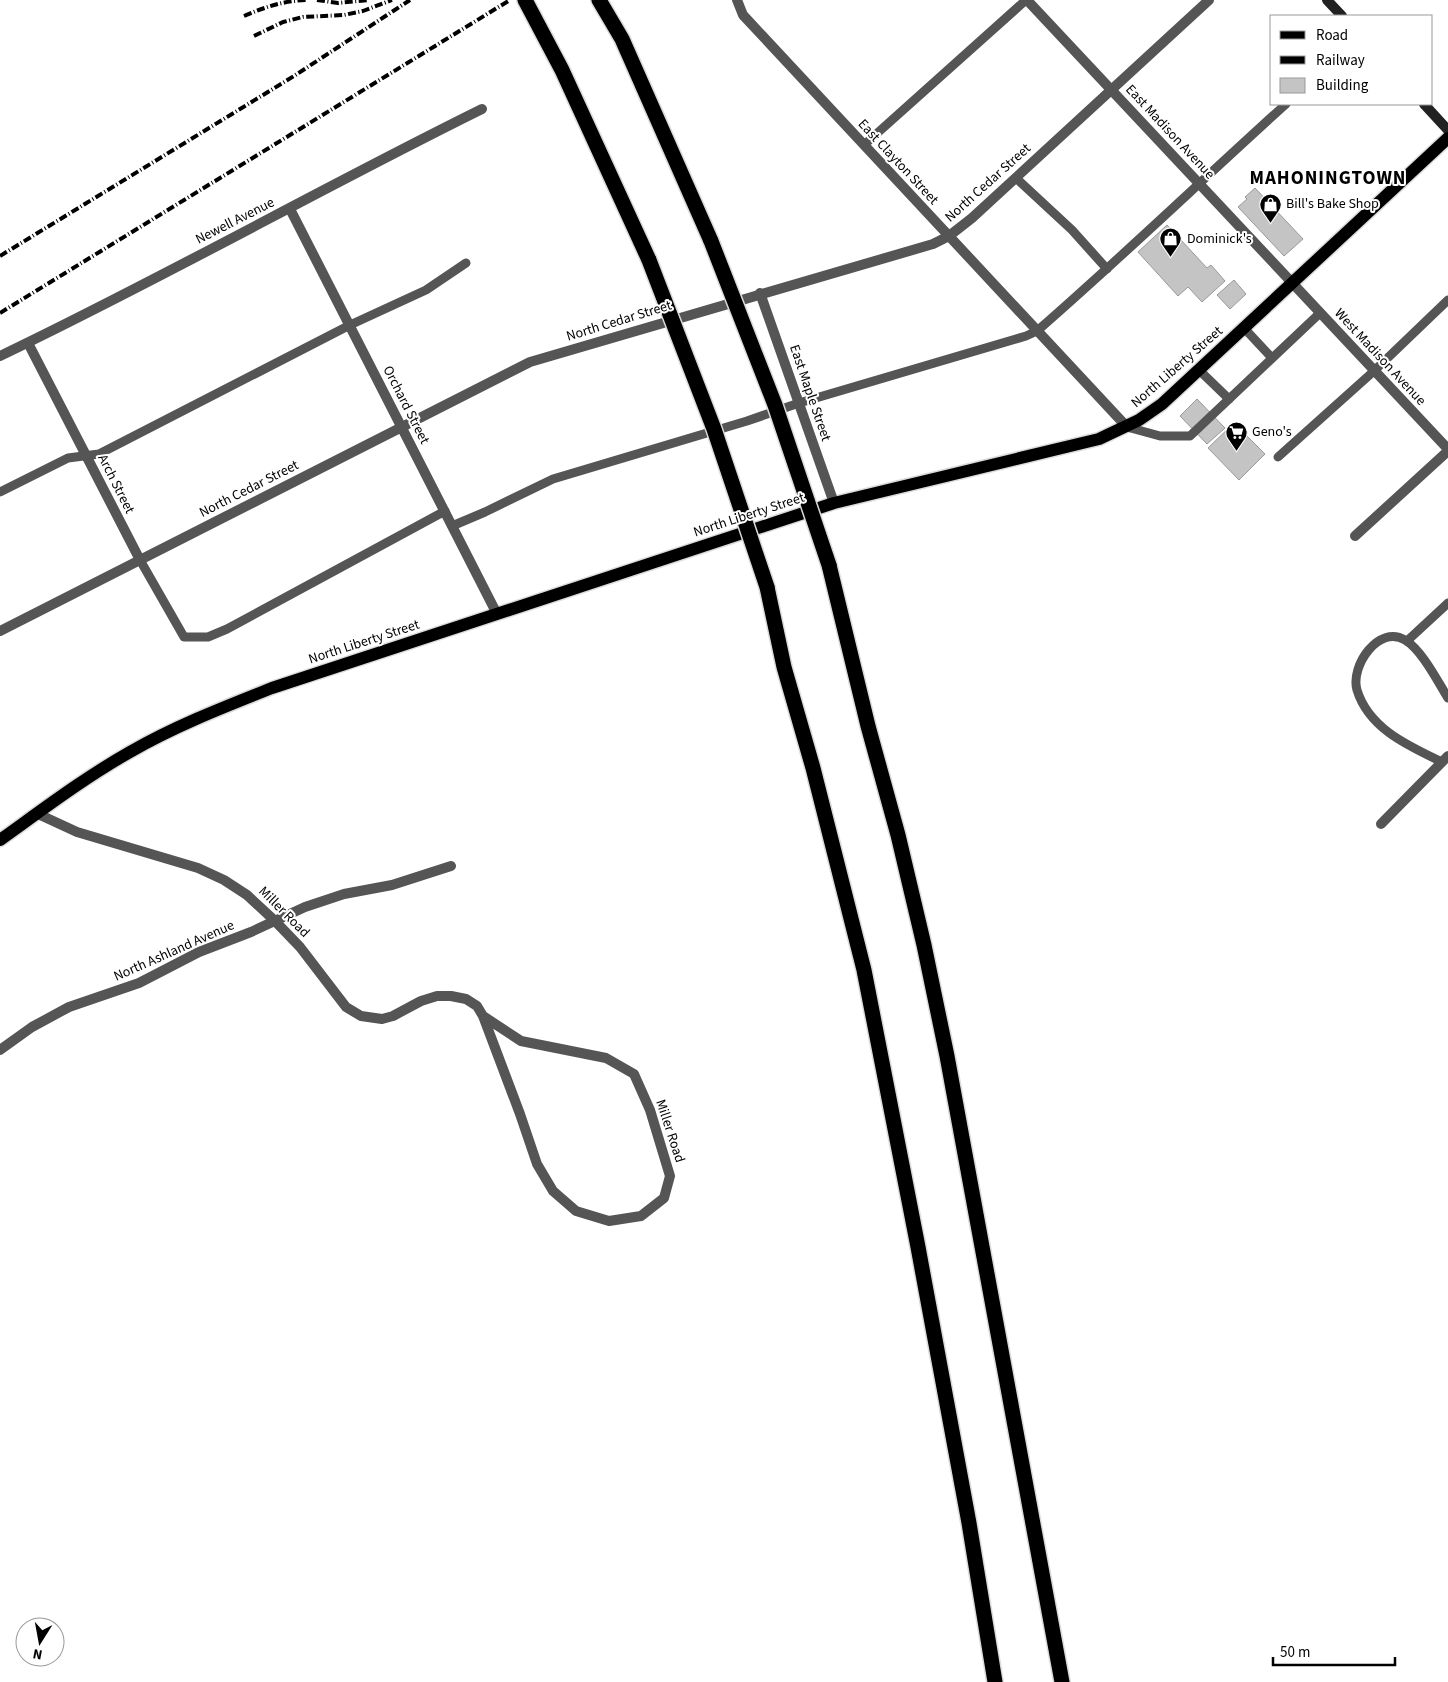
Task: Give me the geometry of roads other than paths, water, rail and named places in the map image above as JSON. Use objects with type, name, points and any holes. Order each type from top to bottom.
[{"type":"highway","points":[[525,0],[562,70],[649,260],[714,429],[767,587],[784,667],[814,768],[864,970],[920,1256],[969,1523],[995,1682]]},
{"type":"highway","points":[[599,0],[622,39],[711,241],[775,405],[829,565],[924,945],[945,1047],[1062,1682]]},
{"type":"main road","name":"North Liberty Street","points":[[0,840],[99,771],[130,752],[193,720],[272,688],[834,503],[1085,443],[1127,427],[1151,413],[1199,370],[1448,138]]},
{"type":"street","name":"East Clayton Street","points":[[737,0],[743,15],[1127,427]]},
{"type":"street","name":"East Madison Avenue","points":[[1027,0],[1292,283]]},
{"type":"street","name":"North Cedar Street","points":[[0,631],[530,362],[760,293],[933,244],[949,236],[972,218],[1209,0]]},
{"type":"street","points":[[1327,0],[1341,15]]},
{"type":"street","points":[[1425,105],[1448,130]]},
{"type":"street","name":"Newell Avenue","points":[[0,356],[482,109]]},
{"type":"street","name":"Orchard Street","points":[[290,208],[497,614]]},
{"type":"street","name":"West Madison Avenue","points":[[1292,283],[1448,450]]},
{"type":"street","name":"East Maple Street","points":[[760,293],[834,503]]},
{"type":"street","name":"Arch Street","points":[[28,343],[140,560]]},
{"type":"street","points":[[1355,536],[1448,450]]},
{"type":"street","points":[[1380,824],[1445,759]]},
{"type":"street","name":"Miller Road","points":[[38,814],[77,832],[198,868],[224,880],[247,895],[275,921],[300,947],[353,1013],[382,1019],[421,1001],[437,996],[466,999],[477,1006],[483,1016],[537,1164],[554,1191],[576,1211],[609,1220],[641,1216],[664,1198],[670,1176],[650,1110],[634,1074],[606,1058],[521,1041],[483,1016]]},
{"type":"street","name":"North Ashland Avenue","points":[[0,1050],[32,1027],[69,1007],[139,983],[199,952],[251,932],[305,907],[344,894],[392,885],[451,866]]},
{"type":"lane","points":[[864,145],[1027,0]]},
{"type":"lane","points":[[452,526],[553,479],[747,421],[799,402],[1026,336],[1037,331],[1285,105]]},
{"type":"lane","points":[[1016,178],[1072,230],[1107,269]]},
{"type":"lane","points":[[0,492],[68,458],[99,454],[350,325],[426,290],[466,263]]},
{"type":"lane","points":[[1278,457],[1374,371],[1448,300]]},
{"type":"lane","points":[[1127,427],[1160,436],[1190,436],[1320,313]]},
{"type":"lane","points":[[1244,328],[1272,358]]},
{"type":"lane","points":[[1199,370],[1229,398]]},
{"type":"lane","name":"Arch Street","points":[[140,560],[184,637],[208,637],[227,629],[445,511]]},
{"type":"lane","points":[[1408,641],[1448,603]]},
{"type":"lane","points":[[1445,759],[1390,734],[1380,725],[1370,714],[1357,689],[1356,677],[1359,666],[1365,656],[1379,641],[1390,637],[1399,637],[1408,641],[1428,665],[1448,698]]},
{"type":"railway","points":[[244,16],[274,5],[306,0]]},
{"type":"railway","points":[[317,0],[338,3],[368,0]]},
{"type":"railway","points":[[254,36],[283,22],[303,17],[344,15],[363,11],[392,0]]},
{"type":"railway","points":[[0,256],[294,76],[410,0]]},
{"type":"railway","points":[[0,313],[510,0]]},
{"type":"place","name":"Bill's Bake Shop","points":[[1270,223]]},
{"type":"place","name":"Dominick's","points":[[1171,258]]},
{"type":"place","name":"Geno's","points":[[1236,451]]},
{"type":"district","name":"MAHONINGTOWN","points":[[1328,178]]}]
